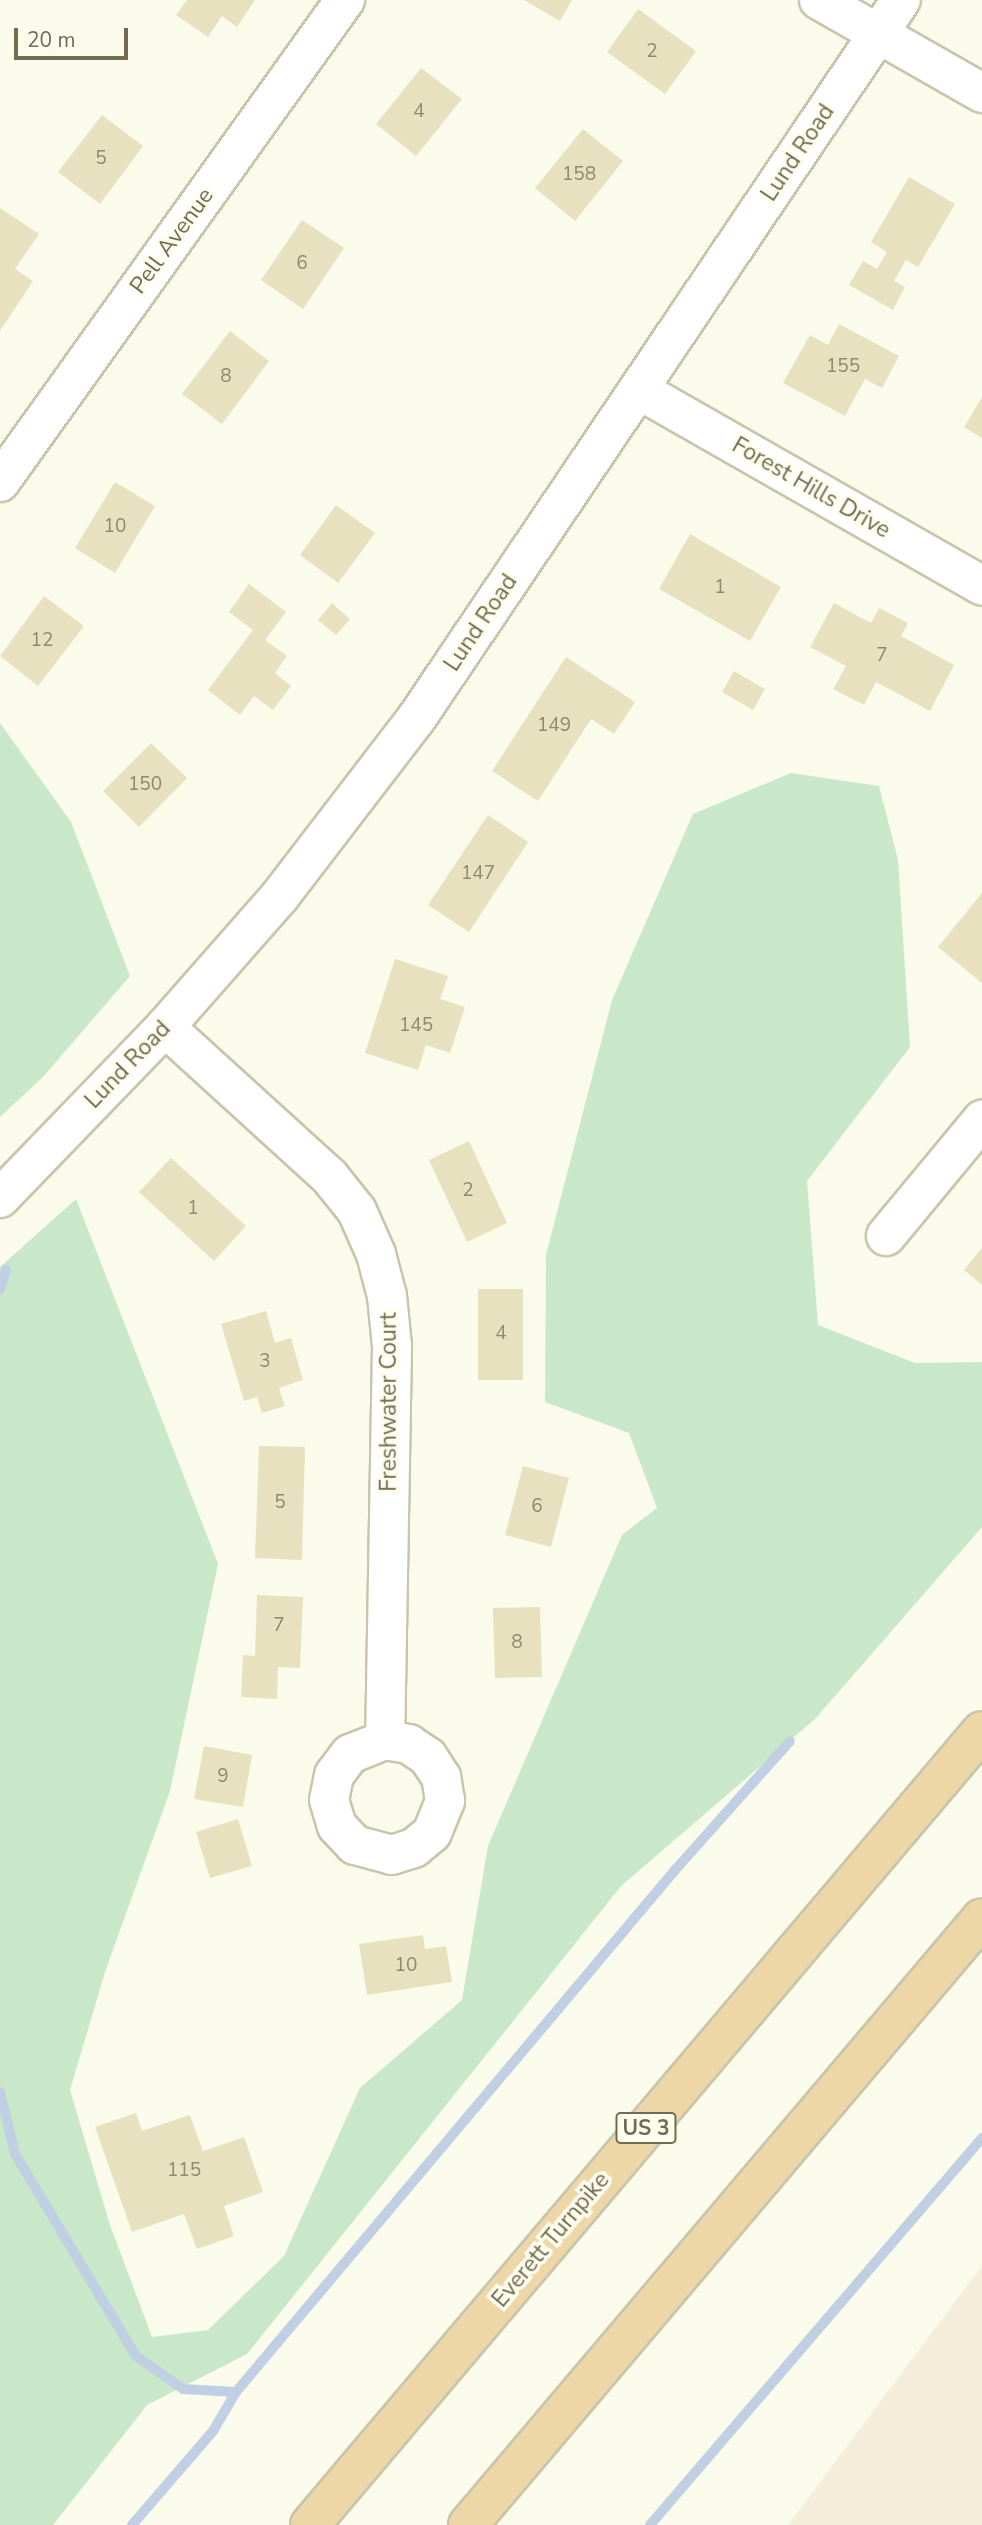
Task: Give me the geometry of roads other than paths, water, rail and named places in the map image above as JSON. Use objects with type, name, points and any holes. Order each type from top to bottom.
[{"type":"highway","name":"Everett Turnpike","points":[[310,2525],[982,1731]]},
{"type":"highway","points":[[468,2525],[982,1918]]},
{"type":"street","name":"Pell Avenue","points":[[0,482],[345,0]]},
{"type":"street","points":[[819,0],[982,93]]},
{"type":"street","name":"Lund Road","points":[[0,1198],[165,1027],[281,895],[416,719],[901,0]]},
{"type":"street","name":"Forest Hills Drive","points":[[639,390],[982,586]]},
{"type":"street","name":"Freshwater Court","points":[[165,1027],[329,1176],[357,1211],[376,1254],[387,1296],[392,1346],[385,1740]]},
{"type":"street","points":[[886,1236],[982,1120]]},
{"type":"waterway","points":[[0,1289],[6,1270]]},
{"type":"waterway","points":[[0,2092],[15,2154],[136,2356],[183,2389],[236,2392],[676,1869],[790,1741]]},
{"type":"waterway","points":[[650,2525],[982,2138]]},
{"type":"waterway","points":[[132,2525],[213,2431],[236,2392]]}]
